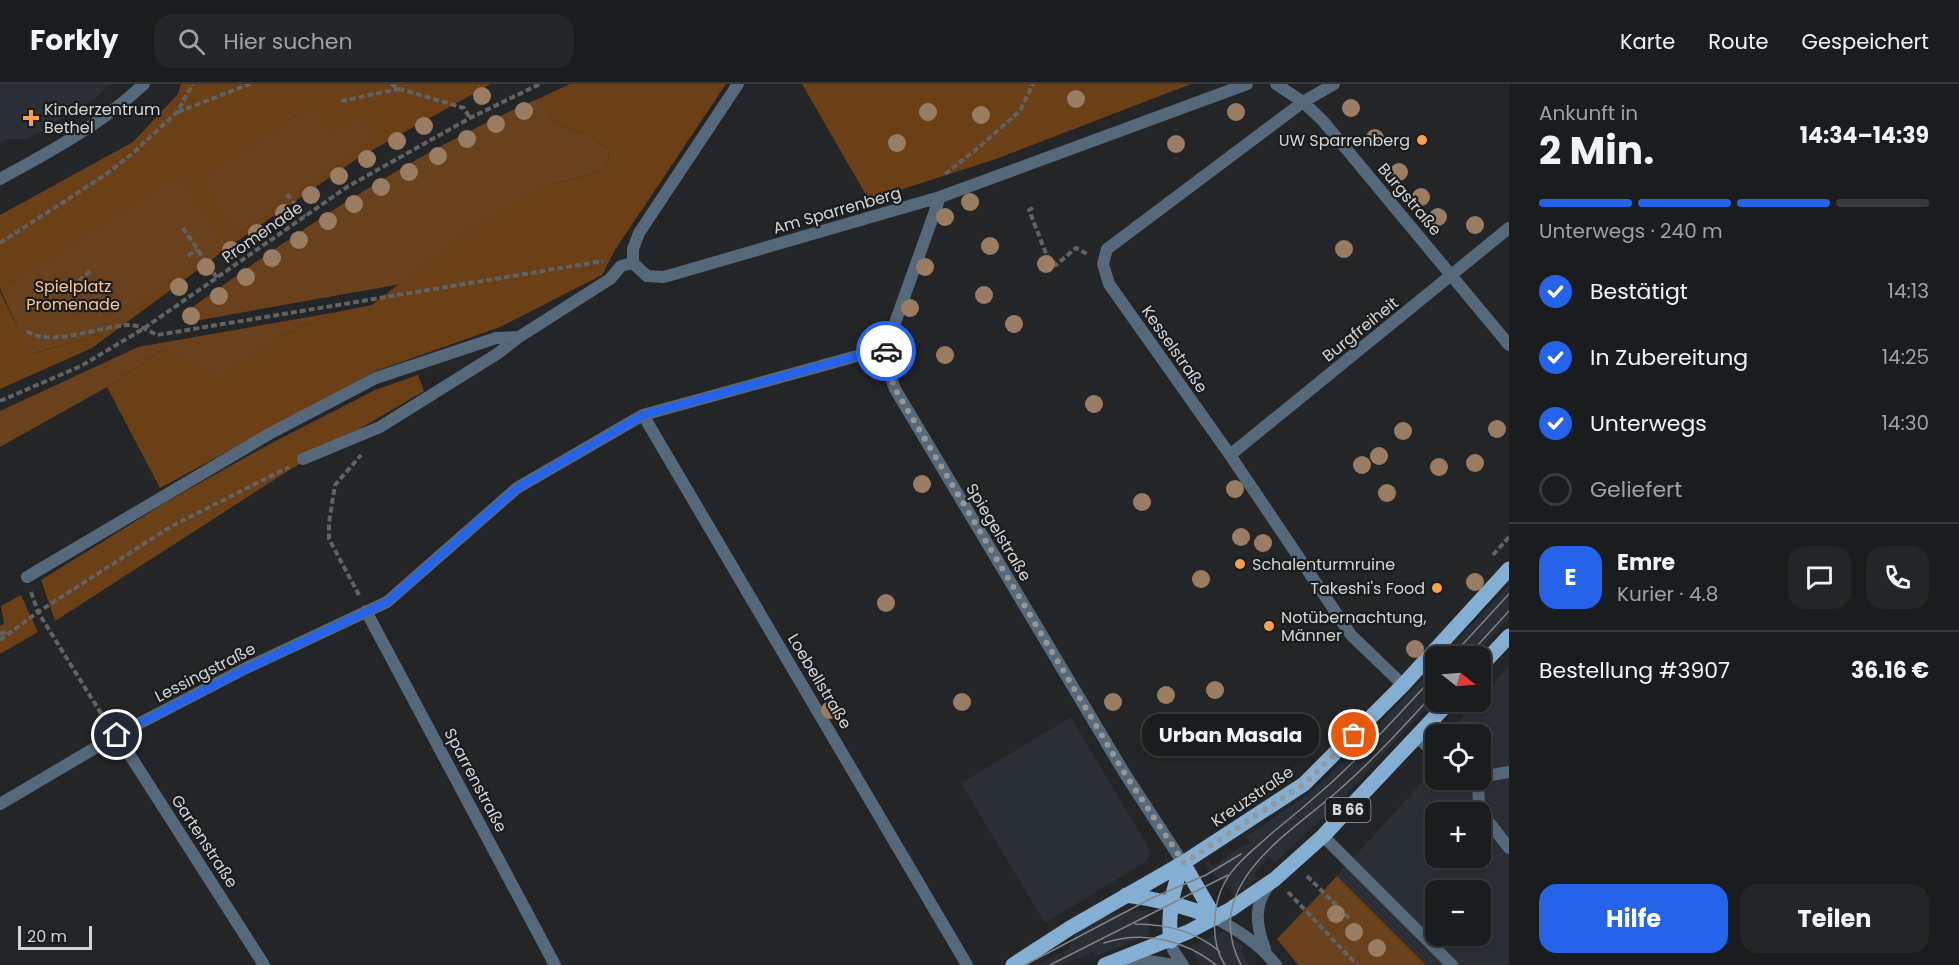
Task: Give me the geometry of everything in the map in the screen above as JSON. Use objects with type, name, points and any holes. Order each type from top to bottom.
[{"type":"main road","name":"Kreuzstraße","points":[[1012,965],[1126,895],[1184,863],[1304,784],[1403,685],[1509,569]]},
{"type":"main road","points":[[1491,655],[1509,636]]},
{"type":"main road","name":"B 66","points":[[1105,965],[1171,941],[1252,896],[1275,879],[1323,836],[1440,712]]},
{"type":"main road","points":[[1171,941],[1168,926],[1171,903],[1178,875],[1184,863]]},
{"type":"main road","points":[[1184,863],[1215,918]]},
{"type":"main road","points":[[1126,895],[1171,903],[1215,918]]},
{"type":"street","points":[[0,179],[77,136],[120,107],[144,84]]},
{"type":"street","points":[[303,459],[380,427],[498,354],[519,337],[610,279],[621,267],[633,262],[633,249],[639,233],[738,84]]},
{"type":"street","name":"Am Sparrenberg","points":[[633,262],[647,276],[664,277],[940,197],[1247,84]]},
{"type":"street","name":"Burgstraße","points":[[1275,84],[1303,102],[1323,120],[1509,345]]},
{"type":"street","points":[[1103,264],[1107,249],[1303,102],[1334,84]]},
{"type":"street","name":"Spiegelstraße","points":[[940,197],[886,348],[888,369],[895,389],[1125,774],[1184,863]]},
{"type":"street","name":"Burgfreiheit","points":[[1230,455],[1509,228]]},
{"type":"street","name":"Kesselstraße","points":[[1103,264],[1109,284],[1230,455],[1351,635],[1403,685]]},
{"type":"street","points":[[27,577],[269,434],[376,378],[496,338],[519,337]]},
{"type":"street","name":"Lessingstraße","points":[[0,804],[117,735],[246,669],[387,602],[517,488],[643,415],[886,348]]},
{"type":"street","name":"Loebellstraße","points":[[643,415],[967,965]]},
{"type":"street","name":"Sparrenstraße","points":[[366,611],[555,965]]},
{"type":"street","name":"Gartenstraße","points":[[117,735],[264,965]]},
{"type":"street","points":[[1417,737],[1425,744]]},
{"type":"street","points":[[1491,776],[1509,772]]},
{"type":"street","points":[[1479,790],[1479,806],[1484,816],[1509,848]]},
{"type":"street","points":[[1323,836],[1452,965]]},
{"type":"street","points":[[1275,879],[1265,890],[1257,916],[1259,934],[1265,950],[1276,965]]},
{"type":"street","points":[[1215,918],[1265,950]]},
{"type":"street","points":[[1171,941],[1173,950],[1183,965]]},
{"type":"street","points":[[1113,965],[1141,960],[1175,965]]},
{"type":"path","points":[[0,243],[105,176],[177,112],[193,84]]},
{"type":"path","points":[[177,112],[250,84]]},
{"type":"path","points":[[392,84],[464,108],[470,118]]},
{"type":"path","name":"Promenade","points":[[0,401],[81,366],[143,329],[347,188],[470,118],[540,84]]},
{"type":"path","points":[[940,197],[939,179],[1020,111],[1033,84]]},
{"type":"path","points":[[341,101],[400,88]]},
{"type":"path","points":[[287,194],[305,217]]},
{"type":"path","points":[[1033,208],[1029,210],[1047,256],[1056,265],[1076,248],[1103,264]]},
{"type":"path","points":[[183,228],[217,278]]},
{"type":"path","points":[[188,256],[197,249]]},
{"type":"path","points":[[27,331],[33,335],[49,336],[132,325],[157,334],[603,261],[621,267]]},
{"type":"path","points":[[79,281],[90,271]]},
{"type":"path","points":[[366,611],[358,591],[329,539],[329,523],[335,485],[367,448],[380,427]]},
{"type":"path","points":[[0,640],[38,612],[170,527],[303,459]]},
{"type":"path","points":[[27,577],[38,612],[117,735]]},
{"type":"path","points":[[0,634],[15,628]]},
{"type":"path","points":[[1275,879],[1358,965]]},
{"type":"path","points":[[1320,889],[1349,918]]},
{"type":"shaded area","name":"Kinderzentrum Bethel","points":[[0,84],[111,84],[97,97],[28,139],[8,139],[0,144]]},
{"type":"shaded area","points":[[181,84],[491,84],[358,158],[230,246],[92,348],[0,389],[0,292],[31,354],[92,337],[224,243],[177,176],[0,289],[0,215],[133,142],[178,94]],"holes":[[[311,105],[332,134],[361,114],[377,138],[236,235],[201,179]]]},
{"type":"shaded area","points":[[570,84],[726,84],[615,250],[602,275],[500,327],[376,371],[160,488],[107,387],[162,350],[221,376],[283,335],[337,312],[372,305],[462,235],[519,200],[550,185],[602,171],[609,162],[608,150],[590,136],[554,123],[540,98]]},
{"type":"shaded area","points":[[802,84],[1191,84],[996,159],[869,200]]},
{"type":"shaded area","points":[[418,375],[424,391],[291,469],[55,621],[41,580],[168,501],[266,446],[375,390]]},
{"type":"shaded area","points":[[1509,585],[1509,618],[1483,646],[1452,646]]},
{"type":"shaded area","points":[[21,595],[38,632],[0,654],[0,626],[4,624],[1,606]]},
{"type":"shaded area","points":[[1509,666],[1509,965],[1426,965],[1337,876],[1425,777],[1425,790],[1491,790],[1491,724],[1456,724],[1467,712],[1491,712],[1491,686]]},
{"type":"shaded area","points":[[1425,675],[1425,709],[1346,795],[1275,863],[1269,857],[1254,874],[1258,877],[1235,895],[1204,865],[1210,860],[1210,864],[1214,865],[1250,842],[1245,837],[1304,797],[1330,775]]},
{"type":"shaded area","points":[[1071,717],[1149,848],[1150,856],[1144,863],[1045,923],[961,783]]},
{"type":"shaded area","points":[[1149,910],[1149,935],[1094,957],[1093,952],[1063,965],[1037,965],[1069,949],[1077,930],[1096,920],[1124,911]]},
{"type":"shaded area","points":[[1223,931],[1246,948],[1243,947],[1241,951],[1249,965],[1200,965],[1190,946]]},
{"type":"green space","points":[[540,98],[554,123],[590,136],[608,150],[609,162],[602,171],[550,185],[462,235],[401,284],[189,322],[183,314],[268,253],[356,196],[446,143]]},
{"type":"green space","points":[[311,105],[361,114],[378,138],[236,235],[200,179]]},
{"type":"green space","name":"Spielplatz Promenade","points":[[177,175],[225,243],[92,337],[30,354],[0,289]]},
{"type":"green space","points":[[337,312],[283,335],[221,377],[162,350],[107,387],[0,447],[0,411],[138,347]]},
{"type":"green space","points":[[1337,876],[1426,965],[1298,965],[1277,939]]},
{"type":"tram line","points":[[1461,646],[1509,594]]},
{"type":"tram line","points":[[1477,646],[1509,611]]},
{"type":"tram line","points":[[1225,965],[1217,946],[1214,924],[1217,902],[1230,875],[1253,850],[1345,770],[1425,686]]},
{"type":"tram line","points":[[1241,965],[1231,936],[1231,910],[1240,886],[1255,864],[1296,825],[1364,767],[1425,703]]},
{"type":"tram line","points":[[1025,965],[1152,898],[1206,875],[1241,854]]},
{"type":"tram line","points":[[1050,965],[1228,875]]},
{"type":"tram line","points":[[1135,924],[1158,925],[1180,930],[1201,939],[1220,952]]},
{"type":"tram line","points":[[1104,943],[1134,937],[1163,940],[1191,949],[1216,965]]},
{"type":"way so far","points":[[886,351],[888,369],[895,389],[1125,774],[1184,863],[1304,784],[1354,735]]},
{"type":"place","name":"Kinderzentrum Bethel","points":[[31,118]]},
{"type":"place","name":"UW Sparrenberg","points":[[1422,140]]},
{"type":"place","name":"Schalenturmruine","points":[[1240,564]]},
{"type":"place","name":"Takeshi's Food","points":[[1437,588]]},
{"type":"place","name":"Notübernachtung, Männer","points":[[1269,626]]},
{"type":"place","name":"Urban Masala","points":[[1354,735]]},
{"type":"route","points":[[117,735],[246,669],[387,602],[517,488],[643,415],[886,348],[886,351]]}]
